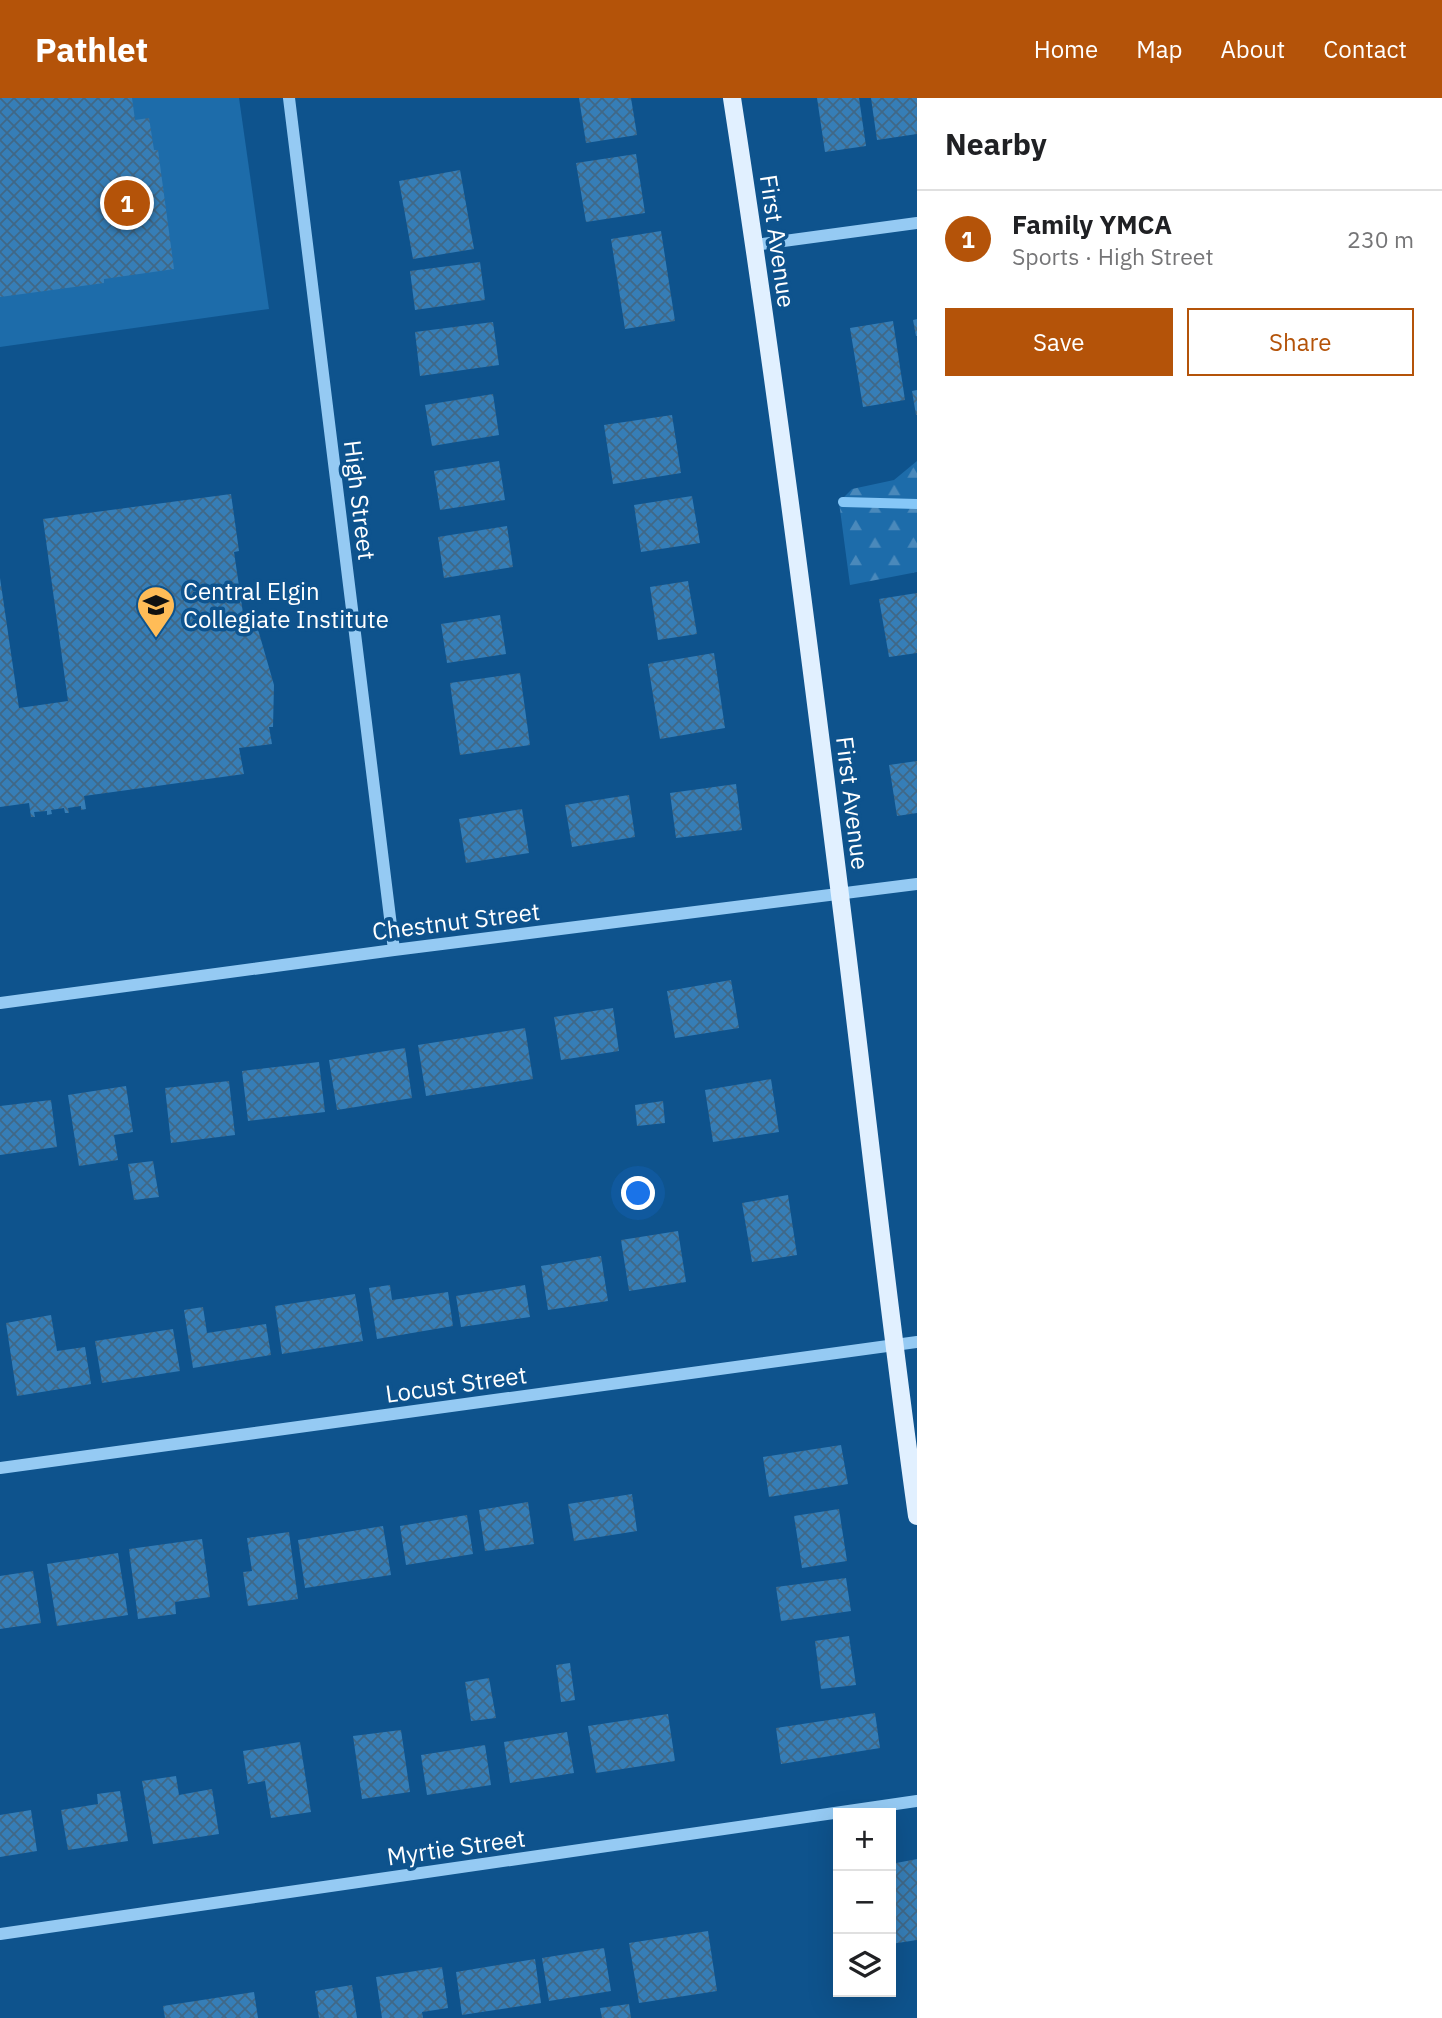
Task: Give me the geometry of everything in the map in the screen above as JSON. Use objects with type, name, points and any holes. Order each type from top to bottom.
[{"type":"main road","name":"First Avenue","points":[[732,98],[755,245],[840,894],[893,1345],[917,1516]]},
{"type":"street","name":"High Street","points":[[289,98],[394,950]]},
{"type":"street","points":[[755,245],[917,223]]},
{"type":"street","name":"Chestnut Street","points":[[0,1003],[917,884]]},
{"type":"street","name":"Locust Street","points":[[0,1468],[917,1342]]},
{"type":"street","name":"Myrtie Street","points":[[0,1934],[917,1801]]},
{"type":"green space","points":[[0,98],[239,98],[269,309],[0,347]]},
{"type":"green space","points":[[917,461],[917,572],[850,585],[839,502],[852,489],[894,480]]},
{"type":"building","points":[[0,98],[132,98],[135,120],[149,118],[154,150],[158,150],[174,269],[104,279],[104,283],[0,297]]},
{"type":"building","points":[[579,98],[631,98],[637,135],[586,143]]},
{"type":"building","points":[[817,98],[859,98],[866,146],[825,152]]},
{"type":"building","points":[[871,98],[917,98],[917,134],[877,140]]},
{"type":"building","points":[[636,154],[645,213],[586,222],[576,163]]},
{"type":"building","points":[[460,170],[474,249],[413,259],[399,181]]},
{"type":"building","points":[[661,231],[675,321],[625,329],[611,239]]},
{"type":"building","points":[[480,262],[485,300],[415,310],[410,271]]},
{"type":"building","points":[[917,319],[917,336],[916,336],[913,320]]},
{"type":"building","points":[[893,321],[905,400],[863,407],[850,328]]},
{"type":"building","points":[[493,322],[499,365],[420,376],[415,332]]},
{"type":"building","points":[[917,390],[917,415],[916,415],[912,391]]},
{"type":"building","points":[[493,394],[499,435],[432,446],[425,405]]},
{"type":"building","points":[[672,415],[681,473],[613,484],[604,425]]},
{"type":"building","points":[[499,461],[505,500],[440,510],[434,471]]},
{"type":"building","points":[[231,494],[239,551],[234,552],[244,620],[255,619],[274,685],[273,727],[269,727],[272,744],[239,748],[244,774],[84,796],[86,809],[81,810],[81,806],[68,808],[69,813],[65,813],[64,808],[51,810],[52,814],[47,815],[47,811],[34,812],[35,817],[31,817],[29,803],[0,807],[0,578],[19,708],[68,701],[43,519]]},
{"type":"building","points":[[692,496],[700,543],[641,552],[634,505]]},
{"type":"building","points":[[507,526],[513,567],[444,578],[438,537]]},
{"type":"building","points":[[688,581],[697,634],[658,640],[650,587]]},
{"type":"building","points":[[917,593],[917,653],[889,657],[879,599]]},
{"type":"building","points":[[500,615],[506,654],[447,663],[441,624]]},
{"type":"building","points":[[714,653],[725,728],[660,739],[648,664]]},
{"type":"building","points":[[520,673],[530,745],[460,755],[450,683]]},
{"type":"building","points":[[917,761],[917,813],[897,816],[889,765]]},
{"type":"building","points":[[736,784],[742,830],[676,838],[670,793]]},
{"type":"building","points":[[629,795],[635,837],[572,847],[565,805]]},
{"type":"building","points":[[522,809],[529,853],[466,863],[459,819]]},
{"type":"building","points":[[731,980],[739,1028],[675,1038],[667,991]]},
{"type":"building","points":[[613,1008],[619,1051],[561,1060],[554,1017]]},
{"type":"building","points":[[525,1028],[533,1079],[426,1096],[418,1045]]},
{"type":"building","points":[[405,1048],[412,1098],[337,1110],[329,1060]]},
{"type":"building","points":[[319,1062],[325,1112],[248,1121],[242,1071]]},
{"type":"building","points":[[771,1079],[779,1132],[713,1142],[705,1090]]},
{"type":"building","points":[[229,1081],[235,1135],[171,1143],[165,1088]]},
{"type":"building","points":[[126,1086],[133,1132],[114,1135],[118,1160],[79,1166],[68,1095]]},
{"type":"building","points":[[51,1100],[57,1147],[0,1155],[0,1106]]},
{"type":"building","points":[[663,1101],[665,1123],[637,1126],[635,1105]]},
{"type":"building","points":[[153,1161],[159,1197],[134,1200],[128,1164]]},
{"type":"building","points":[[788,1195],[797,1255],[752,1262],[742,1203]]},
{"type":"building","points":[[678,1231],[686,1282],[629,1291],[621,1240]]},
{"type":"building","points":[[601,1256],[608,1301],[548,1310],[541,1266]]},
{"type":"building","points":[[390,1285],[392,1300],[448,1292],[453,1326],[377,1339],[369,1288]]},
{"type":"building","points":[[525,1285],[530,1317],[461,1327],[456,1296]]},
{"type":"building","points":[[355,1294],[363,1341],[282,1354],[275,1306]]},
{"type":"building","points":[[203,1307],[207,1333],[266,1324],[271,1355],[193,1368],[184,1310]]},
{"type":"building","points":[[51,1315],[57,1351],[85,1347],[91,1384],[17,1396],[6,1323]]},
{"type":"building","points":[[173,1329],[180,1371],[102,1383],[95,1341]]},
{"type":"building","points":[[841,1445],[848,1484],[769,1497],[763,1457]]},
{"type":"building","points":[[632,1494],[637,1531],[574,1541],[568,1504]]},
{"type":"building","points":[[528,1502],[534,1544],[485,1551],[479,1510]]},
{"type":"building","points":[[839,1509],[847,1561],[802,1568],[794,1516]]},
{"type":"building","points":[[467,1515],[473,1554],[406,1565],[400,1526]]},
{"type":"building","points":[[383,1526],[391,1575],[305,1588],[298,1540]]},
{"type":"building","points":[[289,1532],[298,1599],[248,1606],[243,1572],[252,1571],[247,1538]]},
{"type":"building","points":[[202,1539],[210,1597],[175,1602],[176,1614],[138,1619],[129,1549]]},
{"type":"building","points":[[118,1553],[128,1615],[57,1626],[47,1564]]},
{"type":"building","points":[[33,1571],[41,1623],[0,1629],[0,1576]]},
{"type":"building","points":[[846,1578],[851,1611],[781,1621],[776,1587]]},
{"type":"building","points":[[849,1636],[856,1685],[821,1689],[815,1641]]},
{"type":"building","points":[[570,1663],[575,1700],[561,1702],[556,1665]]},
{"type":"building","points":[[489,1678],[496,1718],[471,1721],[465,1682]]},
{"type":"building","points":[[875,1713],[880,1748],[781,1764],[776,1728]]},
{"type":"building","points":[[668,1714],[675,1761],[596,1773],[588,1726]]},
{"type":"building","points":[[401,1730],[410,1792],[362,1799],[353,1736]]},
{"type":"building","points":[[567,1732],[574,1773],[510,1783],[504,1742]]},
{"type":"building","points":[[300,1742],[311,1812],[271,1818],[265,1781],[248,1784],[243,1751]]},
{"type":"building","points":[[485,1745],[491,1785],[427,1795],[421,1755]]},
{"type":"building","points":[[176,1776],[179,1795],[212,1789],[219,1834],[153,1844],[142,1781]]},
{"type":"building","points":[[120,1791],[128,1841],[68,1850],[61,1810],[98,1804],[97,1794]]},
{"type":"building","points":[[31,1810],[37,1851],[0,1857],[0,1815]]},
{"type":"building","points":[[917,1859],[917,1940],[896,1943],[896,1871],[896,1863]]},
{"type":"building","points":[[708,1931],[717,1991],[639,2003],[629,1943]]},
{"type":"building","points":[[604,1948],[611,1991],[549,2001],[542,1958]]},
{"type":"building","points":[[535,1959],[541,2003],[462,2015],[456,1972]]},
{"type":"building","points":[[442,1967],[448,2008],[422,2012],[423,2018],[382,2018],[376,1977]]},
{"type":"building","points":[[352,1985],[357,2018],[319,2018],[315,1991]]},
{"type":"building","points":[[254,1992],[258,2018],[165,2018],[163,2006]]},
{"type":"building","points":[[629,2004],[631,2018],[602,2018],[600,2008]]},
{"type":"waterway","points":[[843,502],[917,504]]},
{"type":"place","name":"Family YMCA","points":[[127,203]]},
{"type":"place","name":"Central Elgin Collegiate Institute","points":[[156,639]]}]
